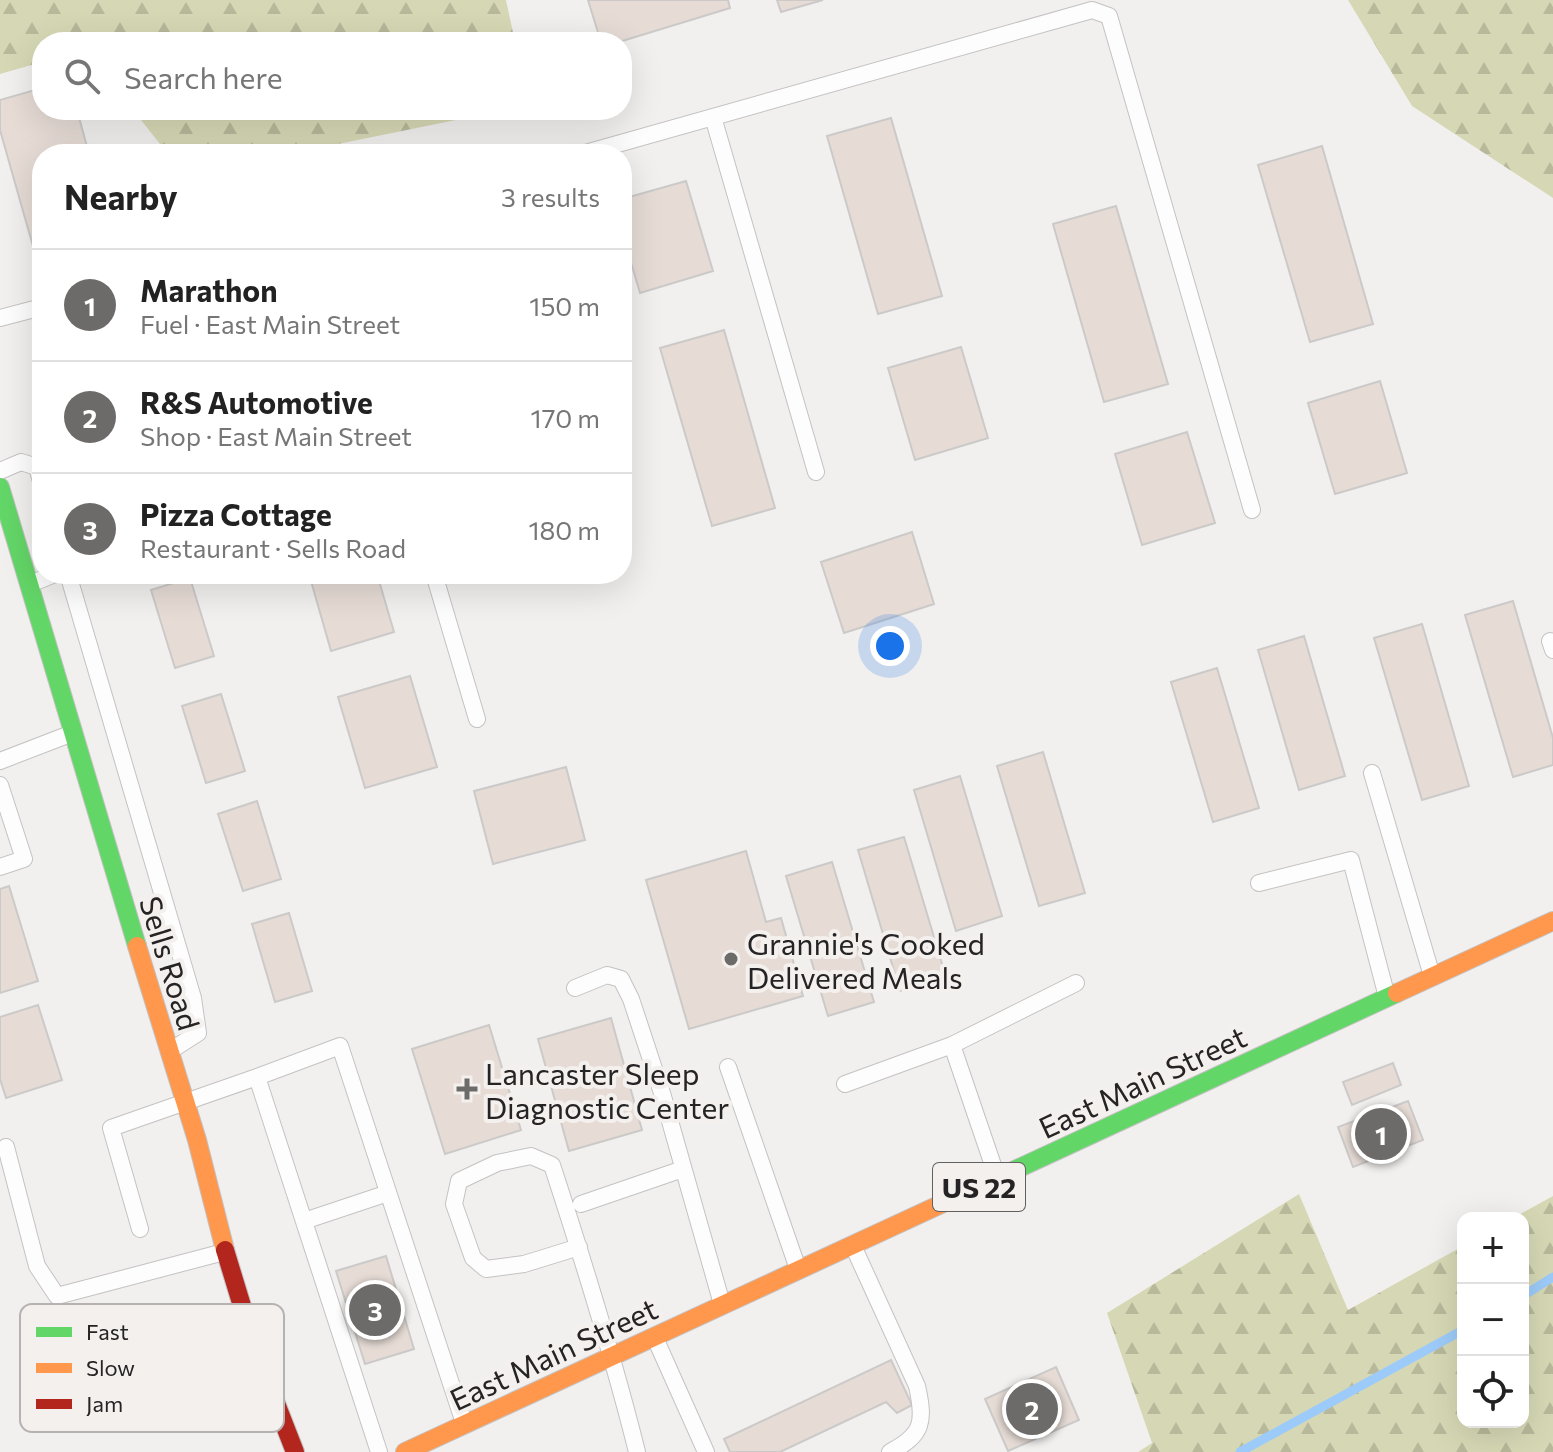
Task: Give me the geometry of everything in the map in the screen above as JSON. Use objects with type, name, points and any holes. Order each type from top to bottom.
[{"type":"main road","name":"Sells Road","points":[[0,487],[8,542],[79,685],[72,734],[113,797],[146,909],[169,1052],[241,1304]]},
{"type":"main road","name":"East Main Street","points":[[405,1452],[1553,921]]},
{"type":"main road","name":"Sells Road","points":[[284,1424],[295,1452]]},
{"type":"lane","points":[[617,144],[1092,10],[1109,16],[1252,510]]},
{"type":"lane","points":[[713,117],[816,472]]},
{"type":"lane","points":[[0,318],[32,310]]},
{"type":"lane","points":[[0,471],[21,462],[32,465]]},
{"type":"lane","points":[[28,584],[32,583]]},
{"type":"lane","points":[[69,584],[79,685],[146,909],[193,998],[198,1033],[169,1052]]},
{"type":"lane","points":[[437,584],[477,719]]},
{"type":"lane","points":[[0,761],[72,734]]},
{"type":"lane","points":[[1372,773],[1432,977]]},
{"type":"lane","points":[[0,785],[24,859],[0,867]]},
{"type":"lane","points":[[1259,883],[1351,860],[1387,998]]},
{"type":"lane","points":[[575,988],[607,975],[621,979],[631,999],[662,1093],[722,1305]]},
{"type":"lane","points":[[845,1084],[952,1045],[1076,983]]},
{"type":"lane","points":[[952,1045],[998,1178]]},
{"type":"lane","points":[[140,1229],[111,1128],[340,1046],[465,1424]]},
{"type":"lane","points":[[728,1067],[798,1271]]},
{"type":"lane","points":[[257,1077],[379,1452]]},
{"type":"lane","points":[[6,1147],[37,1266],[57,1296],[225,1251]]},
{"type":"lane","points":[[579,1247],[524,1264],[486,1269],[473,1258],[454,1204],[459,1181],[497,1163],[531,1156],[552,1165],[579,1247],[613,1356],[637,1452]]},
{"type":"lane","points":[[581,1204],[683,1169]]},
{"type":"lane","points":[[304,1221],[388,1193]]},
{"type":"lane","points":[[853,1245],[917,1386],[922,1406],[922,1424],[909,1442],[890,1452]]},
{"type":"lane","points":[[655,1337],[706,1452]]},
{"type":"green space","points":[[0,0],[506,0],[513,32],[32,32],[32,65],[0,74]]},
{"type":"green space","points":[[1348,0],[1553,0],[1553,198],[1412,106]]},
{"type":"green space","points":[[141,120],[456,120],[338,144],[160,144]]},
{"type":"green space","points":[[1299,1194],[1348,1310],[1457,1249],[1457,1428],[1529,1428],[1529,1212],[1524,1212],[1553,1196],[1553,1452],[1138,1452],[1152,1443],[1107,1313]]},
{"type":"building","points":[[588,0],[728,0],[730,8],[632,38],[632,32],[598,32]]},
{"type":"building","points":[[777,0],[823,0],[781,12]]},
{"type":"building","points":[[32,91],[32,120],[80,120],[86,144],[32,144],[32,242],[0,130],[0,100]]},
{"type":"building","points":[[891,118],[942,296],[878,314],[827,136]]},
{"type":"building","points":[[1322,146],[1373,324],[1310,342],[1258,165]]},
{"type":"building","points":[[686,181],[713,271],[640,293],[632,266],[632,196]]},
{"type":"building","points":[[1116,206],[1168,384],[1104,402],[1053,224]]},
{"type":"building","points":[[724,330],[775,508],[712,526],[660,348]]},
{"type":"building","points":[[961,347],[988,438],[915,460],[888,368]]},
{"type":"building","points":[[1380,381],[1407,473],[1335,494],[1308,403]]},
{"type":"building","points":[[1187,432],[1215,523],[1142,545],[1115,454]]},
{"type":"building","points":[[912,532],[934,604],[844,633],[821,562]]},
{"type":"building","points":[[170,584],[192,584],[214,656],[175,668],[151,590]]},
{"type":"building","points":[[312,584],[380,584],[394,632],[331,651]]},
{"type":"building","points":[[1513,601],[1553,738],[1553,765],[1513,777],[1465,615]]},
{"type":"building","points":[[1422,624],[1469,786],[1422,800],[1374,638]]},
{"type":"building","points":[[1304,636],[1345,776],[1299,790],[1258,650]]},
{"type":"building","points":[[1217,668],[1259,808],[1213,822],[1171,682]]},
{"type":"building","points":[[410,676],[437,767],[365,788],[338,697]]},
{"type":"building","points":[[221,694],[245,771],[206,783],[182,706]]},
{"type":"building","points":[[1043,752],[1085,893],[1039,906],[997,766]]},
{"type":"building","points":[[566,767],[585,840],[493,864],[474,791]]},
{"type":"building","points":[[960,776],[1002,916],[956,931],[914,790]]},
{"type":"building","points":[[257,801],[281,879],[243,891],[218,814]]},
{"type":"building","points":[[904,837],[946,977],[900,991],[858,850]]},
{"type":"building","name":"Grannie's Cooked Delivered Meals","points":[[746,851],[766,922],[781,918],[803,996],[689,1029],[646,880]]},
{"type":"building","points":[[832,862],[874,1002],[828,1016],[786,876]]},
{"type":"building","points":[[9,886],[38,981],[0,993],[0,889]]},
{"type":"building","points":[[289,913],[312,991],[275,1002],[252,924]]},
{"type":"building","points":[[38,1005],[62,1080],[6,1098],[0,1079],[0,1017]]},
{"type":"building","points":[[611,1018],[642,1130],[569,1151],[538,1039]]},
{"type":"building","name":"Lancaster Sleep Diagnostic Center","points":[[489,1025],[521,1130],[445,1154],[412,1049]]},
{"type":"building","points":[[1393,1063],[1401,1085],[1352,1105],[1343,1082]]},
{"type":"building","points":[[1408,1101],[1423,1140],[1353,1167],[1338,1127]]},
{"type":"building","points":[[386,1256],[414,1349],[365,1364],[336,1271]]},
{"type":"building","points":[[891,1360],[912,1405],[897,1413],[886,1402],[780,1452],[730,1452],[724,1439]]},
{"type":"building","points":[[1056,1367],[1079,1420],[1008,1451],[985,1399]]},
{"type":"waterway","points":[[1529,1292],[1553,1277]]},
{"type":"waterway","points":[[1240,1452],[1457,1333]]},
{"type":"traffic: fast","points":[[0,487],[137,946]]},
{"type":"traffic: fast","points":[[991,1181],[1397,993]]},
{"type":"traffic: slow","points":[[1397,993],[1553,921]]},
{"type":"traffic: slow","points":[[137,946],[197,1140],[225,1250]]},
{"type":"traffic: slow","points":[[405,1452],[991,1181]]},
{"type":"traffic: jam","points":[[225,1250],[241,1304]]},
{"type":"traffic: jam","points":[[284,1424],[295,1452]]},
{"type":"place","name":"Grannie's Cooked Delivered Meals","points":[[731,959]]},
{"type":"place","name":"Lancaster Sleep Diagnostic Center","points":[[467,1089]]},
{"type":"place","name":"Marathon","points":[[1381,1134]]},
{"type":"place","name":"Pizza Cottage","points":[[375,1310]]},
{"type":"place","name":"R&S Automotive","points":[[1032,1409]]}]
